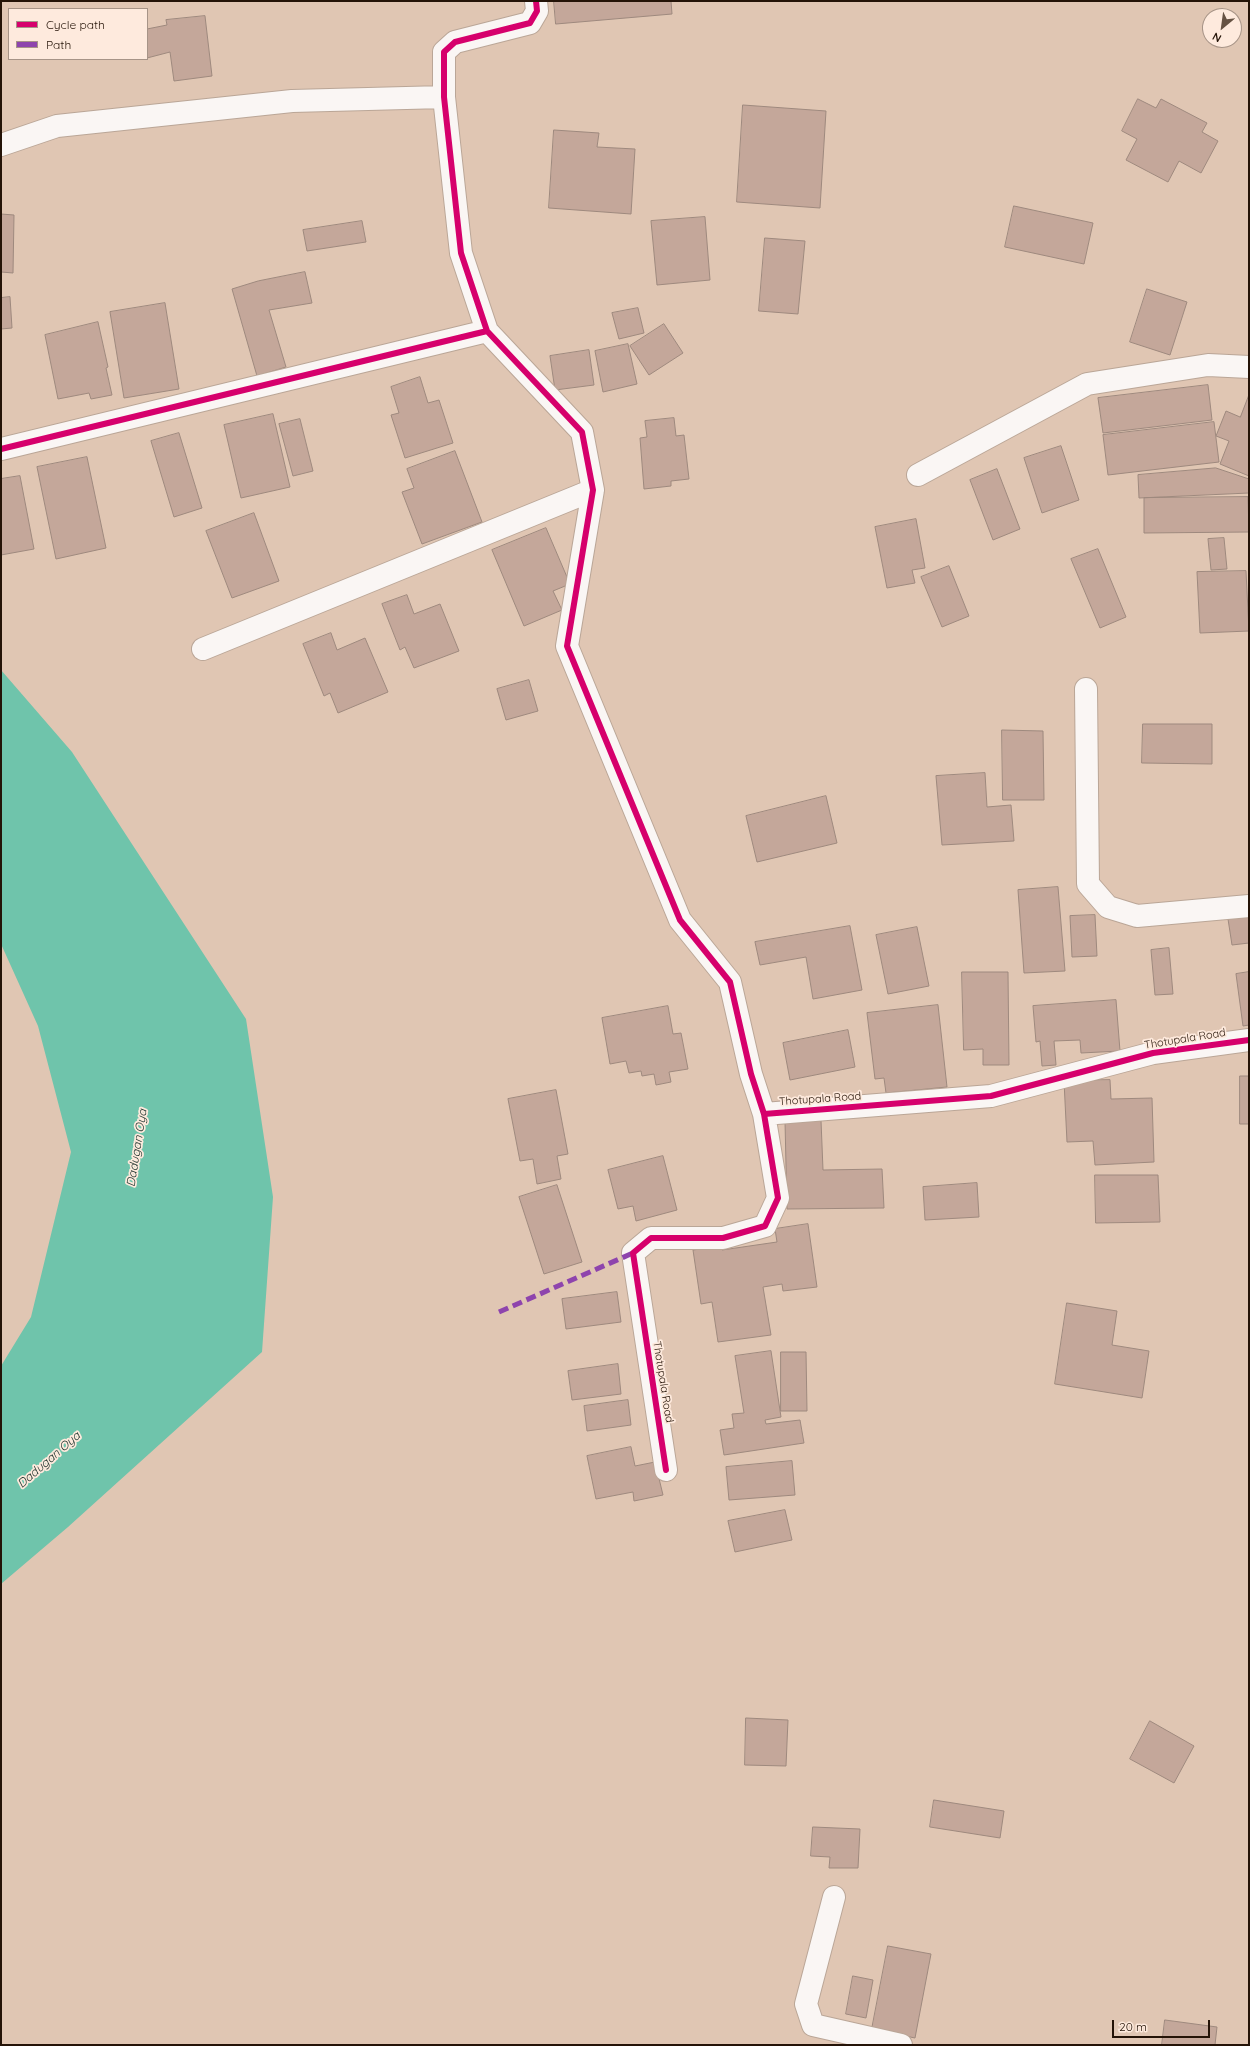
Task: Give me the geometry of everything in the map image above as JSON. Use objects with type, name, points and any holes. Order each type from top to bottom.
[{"type":"street","points":[[536,1],[537,11],[530,23],[456,42],[444,52],[444,97],[461,253],[487,331],[582,432],[593,490],[567,646],[680,920],[730,982],[751,1074],[764,1114]]},
{"type":"street","points":[[1,145],[57,126],[292,101],[444,97]]},
{"type":"street","points":[[1,449],[487,331]]},
{"type":"street","points":[[918,475],[1087,384],[1208,365],[1249,367]]},
{"type":"street","points":[[203,649],[593,490]]},
{"type":"street","points":[[1086,689],[1088,884],[1108,907],[1137,916],[1249,906]]},
{"type":"street","name":"Thotupala Road","points":[[666,1470],[633,1252],[652,1238],[723,1238],[765,1226],[778,1198],[764,1114],[991,1096],[1153,1053],[1249,1040]]},
{"type":"street","points":[[834,1897],[806,2004],[813,2025],[901,2045]]},
{"type":"water","name":"Dadugan Oya","points":[[1,670],[72,752],[246,1019],[273,1197],[262,1352],[68,1527],[1,1584],[1,1366],[31,1317],[71,1152],[38,1026],[1,944]]},
{"type":"building","points":[[554,1],[671,1],[672,14],[556,24]]},
{"type":"building","points":[[205,16],[212,76],[174,81],[170,52],[148,58],[148,29],[167,25],[166,20]]},
{"type":"building","points":[[1138,99],[1156,108],[1161,99],[1207,123],[1202,132],[1218,141],[1201,173],[1179,161],[1168,182],[1126,160],[1137,139],[1122,131]]},
{"type":"building","points":[[743,105],[826,111],[820,208],[737,202]]},
{"type":"building","points":[[554,130],[599,133],[597,147],[635,149],[631,214],[549,208]]},
{"type":"building","points":[[1014,206],[1093,223],[1084,264],[1005,247]]},
{"type":"building","points":[[1,214],[14,215],[13,273],[1,272]]},
{"type":"building","points":[[705,217],[710,280],[657,285],[651,221]]},
{"type":"building","points":[[362,221],[366,242],[307,251],[303,230]]},
{"type":"building","points":[[765,238],[805,241],[798,314],[759,311]]},
{"type":"building","points":[[305,272],[312,303],[269,310],[286,367],[257,376],[232,289],[258,281]]},
{"type":"building","points":[[1147,289],[1187,302],[1170,355],[1130,342]]},
{"type":"building","points":[[10,297],[12,328],[1,329],[1,298]]},
{"type":"building","points":[[165,303],[179,389],[124,398],[110,312]]},
{"type":"building","points":[[638,308],[644,333],[619,339],[612,313]]},
{"type":"building","points":[[98,322],[108,367],[106,368],[112,395],[91,399],[89,393],[58,399],[45,335]]},
{"type":"building","points":[[664,324],[683,353],[649,375],[630,346]]},
{"type":"building","points":[[628,344],[637,384],[603,392],[595,351]]},
{"type":"building","points":[[589,350],[594,385],[555,390],[550,356]]},
{"type":"building","points":[[420,377],[428,403],[439,400],[453,443],[405,458],[391,415],[399,413],[391,387]]},
{"type":"building","points":[[1208,385],[1212,420],[1103,433],[1098,398]]},
{"type":"building","points":[[1249,395],[1249,476],[1220,464],[1229,441],[1216,436],[1226,411],[1240,417]]},
{"type":"building","points":[[273,414],[290,487],[241,498],[224,425]]},
{"type":"building","points":[[674,418],[676,436],[684,435],[689,479],[671,481],[671,486],[644,489],[640,438],[647,437],[645,421]]},
{"type":"building","points":[[300,419],[313,471],[293,476],[279,424]]},
{"type":"building","points":[[1214,422],[1219,462],[1108,475],[1103,435]]},
{"type":"building","points":[[179,433],[202,508],[174,517],[151,441]]},
{"type":"building","points":[[1061,446],[1079,500],[1042,513],[1024,458]]},
{"type":"building","points":[[455,451],[482,522],[422,544],[402,492],[414,488],[407,469]]},
{"type":"building","points":[[87,457],[106,548],[56,559],[37,467]]},
{"type":"building","points":[[1216,468],[1249,479],[1249,493],[1139,498],[1138,475]]},
{"type":"building","points":[[997,469],[1020,529],[993,540],[970,480]]},
{"type":"building","points":[[20,476],[34,549],[1,555],[1,479]]},
{"type":"building","points":[[1248,497],[1249,532],[1144,533],[1144,498]]},
{"type":"building","points":[[254,513],[279,581],[232,598],[206,531]]},
{"type":"building","points":[[916,519],[925,568],[912,570],[915,583],[887,588],[875,527]]},
{"type":"building","points":[[546,528],[570,584],[553,591],[562,610],[524,626],[492,550]]},
{"type":"building","points":[[1224,538],[1227,569],[1211,570],[1208,539]]},
{"type":"building","points":[[1098,549],[1126,617],[1100,628],[1071,559]]},
{"type":"building","points":[[949,566],[969,616],[942,627],[921,577]]},
{"type":"building","points":[[1246,571],[1249,631],[1200,633],[1197,572]]},
{"type":"building","points":[[407,595],[414,614],[440,604],[459,651],[414,668],[405,647],[400,650],[382,604]]},
{"type":"building","points":[[331,633],[337,650],[365,638],[388,692],[338,713],[330,693],[324,696],[303,644]]},
{"type":"building","points":[[529,680],[538,711],[506,720],[497,689]]},
{"type":"building","points":[[1143,724],[1212,724],[1212,764],[1142,763]]},
{"type":"building","points":[[1002,730],[1043,731],[1044,800],[1003,800]]},
{"type":"building","points":[[985,773],[987,807],[1011,805],[1014,841],[942,845],[936,776]]},
{"type":"building","points":[[826,796],[837,843],[757,862],[746,816]]},
{"type":"building","points":[[1058,887],[1065,971],[1024,973],[1018,890]]},
{"type":"building","points":[[1095,915],[1097,956],[1072,957],[1070,916]]},
{"type":"building","points":[[1249,916],[1249,943],[1232,945],[1228,919]]},
{"type":"building","points":[[850,926],[862,990],[813,999],[806,957],[760,965],[755,942]]},
{"type":"building","points":[[917,927],[929,986],[888,994],[876,935]]},
{"type":"building","points":[[1169,948],[1173,994],[1155,995],[1151,950]]},
{"type":"building","points":[[962,972],[1008,972],[1009,1065],[983,1065],[983,1049],[964,1050]]},
{"type":"building","points":[[1249,972],[1249,1025],[1243,1026],[1236,974]]},
{"type":"building","points":[[1116,1000],[1120,1051],[1081,1053],[1080,1040],[1054,1041],[1056,1065],[1042,1066],[1040,1041],[1036,1042],[1033,1006]]},
{"type":"building","points":[[938,1005],[947,1087],[886,1093],[884,1078],[875,1079],[867,1013]]},
{"type":"building","points":[[668,1006],[673,1034],[681,1033],[688,1069],[669,1072],[671,1082],[656,1085],[654,1074],[642,1076],[641,1071],[629,1073],[626,1061],[610,1064],[602,1018]]},
{"type":"building","points":[[848,1030],[855,1067],[790,1080],[783,1043]]},
{"type":"building","points":[[1240,1076],[1249,1076],[1249,1124],[1240,1124]]},
{"type":"building","points":[[1110,1080],[1111,1099],[1152,1098],[1154,1162],[1095,1165],[1093,1141],[1067,1142],[1064,1081]]},
{"type":"building","points":[[556,1090],[568,1154],[557,1156],[561,1179],[537,1184],[533,1159],[520,1161],[508,1099]]},
{"type":"building","points":[[821,1120],[823,1170],[882,1169],[884,1208],[787,1209],[785,1121]]},
{"type":"building","points":[[663,1156],[677,1210],[636,1221],[633,1206],[618,1209],[608,1170]]},
{"type":"building","points":[[1095,1175],[1158,1175],[1160,1222],[1096,1223]]},
{"type":"building","points":[[977,1183],[979,1217],[925,1220],[923,1187]]},
{"type":"building","points":[[557,1185],[582,1262],[544,1274],[519,1197]]},
{"type":"building","points":[[808,1224],[817,1287],[783,1291],[782,1284],[763,1287],[771,1335],[718,1342],[712,1302],[701,1304],[693,1250],[722,1246],[722,1250],[777,1242],[775,1229]]},
{"type":"building","points":[[617,1292],[621,1322],[566,1329],[562,1299]]},
{"type":"building","points":[[1067,1303],[1117,1311],[1112,1345],[1149,1351],[1142,1398],[1055,1384]]},
{"type":"building","points":[[771,1351],[781,1417],[765,1420],[766,1424],[800,1420],[804,1443],[724,1455],[720,1430],[734,1428],[732,1414],[744,1413],[735,1356]]},
{"type":"building","points":[[781,1352],[806,1352],[807,1411],[781,1411]]},
{"type":"building","points":[[618,1364],[621,1394],[572,1400],[568,1371]]},
{"type":"building","points":[[628,1400],[631,1425],[587,1431],[584,1406]]},
{"type":"building","points":[[631,1447],[635,1466],[655,1462],[663,1495],[634,1501],[633,1492],[596,1499],[587,1456]]},
{"type":"building","points":[[792,1461],[795,1495],[729,1500],[726,1467]]},
{"type":"building","points":[[785,1510],[792,1540],[735,1552],[728,1521]]},
{"type":"building","points":[[746,1718],[788,1720],[786,1766],[745,1765]]},
{"type":"building","points":[[1150,1721],[1194,1746],[1174,1783],[1130,1759]]},
{"type":"building","points":[[934,1800],[1004,1811],[1000,1838],[930,1827]]},
{"type":"building","points":[[813,1827],[860,1829],[858,1868],[829,1868],[830,1857],[811,1856]]},
{"type":"building","points":[[888,1946],[931,1954],[915,2038],[872,2029]]},
{"type":"building","points":[[853,1976],[873,1980],[866,2018],[846,2014]]},
{"type":"building","points":[[1165,2020],[1217,2027],[1215,2045],[1162,2045]]},
{"type":"marked path","points":[[499,1312],[633,1253]]},
{"type":"cycle path","points":[[536,1],[537,11],[530,23],[455,42],[444,52],[444,97],[461,253],[487,331],[582,432],[593,490],[567,646],[680,920],[730,982],[751,1074],[764,1114]]},
{"type":"cycle path","points":[[1,449],[487,331]]},
{"type":"cycle path","points":[[666,1470],[633,1253],[651,1238],[723,1238],[765,1226],[778,1198],[764,1114],[991,1096],[1153,1053],[1249,1040]]}]
